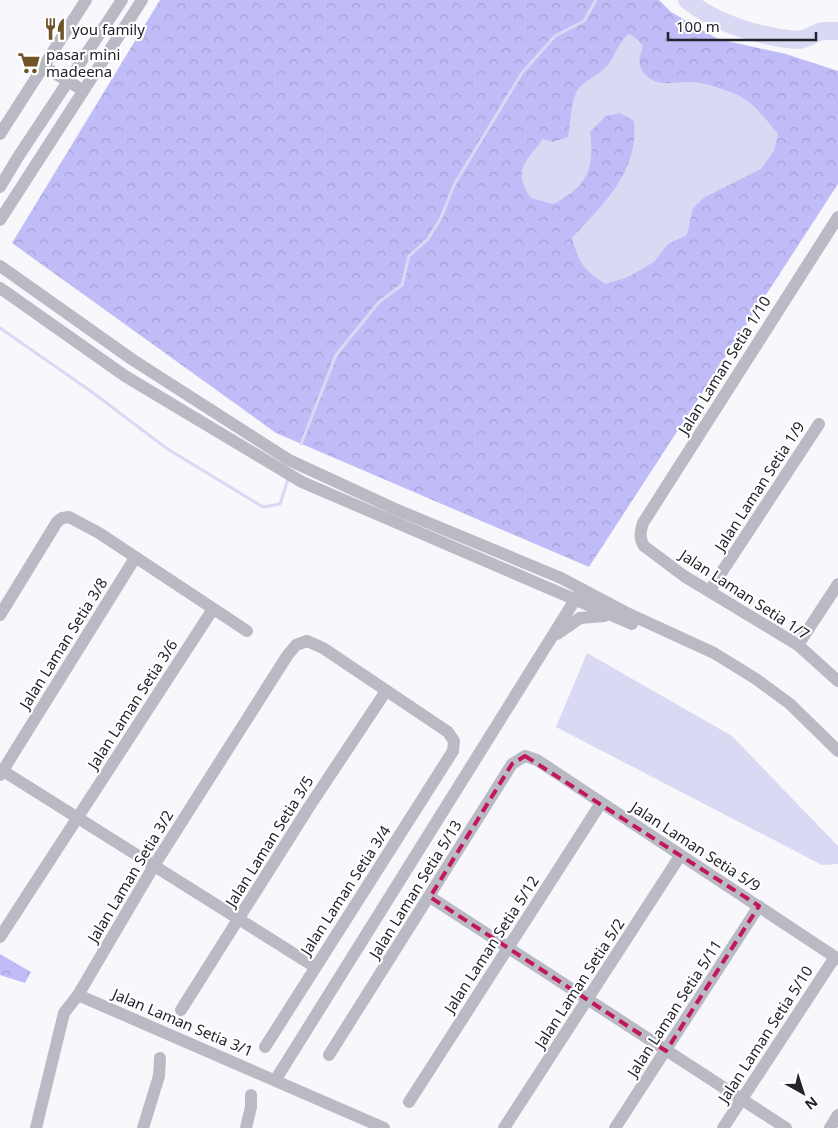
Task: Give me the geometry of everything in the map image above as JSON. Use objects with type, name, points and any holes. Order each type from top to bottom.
[{"type":"street","points":[[0,134],[86,0]]},
{"type":"street","points":[[0,187],[18,156],[122,0]]},
{"type":"street","points":[[0,220],[82,90],[142,0]]},
{"type":"street","points":[[42,66],[82,90]]},
{"type":"street","name":"Jalan Laman Setia 1/10","points":[[640,532],[643,523],[838,217]]},
{"type":"street","points":[[0,256],[5,270],[133,360],[289,460],[395,509],[561,578],[629,614],[714,653],[756,679],[790,704],[838,751]]},
{"type":"street","points":[[0,290],[124,376],[302,482],[711,659],[752,684],[786,710],[838,760]]},
{"type":"street","name":"Jalan Laman Setia 1/9","points":[[710,590],[819,424]]},
{"type":"street","points":[[0,614],[57,522],[62,518],[69,517],[92,529],[247,631]]},
{"type":"street","name":"Jalan Laman Setia 1/7","points":[[640,532],[640,540],[644,546],[684,576],[798,645],[838,680]]},
{"type":"street","name":"Jalan Laman Setia 3/8","points":[[1,771],[135,558]]},
{"type":"street","points":[[798,645],[838,584]]},
{"type":"street","points":[[276,1079],[582,589]]},
{"type":"street","name":"Jalan Laman Setia 3/6","points":[[0,937],[80,817],[212,609]]},
{"type":"street","points":[[549,642],[580,618],[592,615],[614,616]]},
{"type":"street","name":"Jalan Laman Setia 3/2","points":[[36,1128],[64,1013],[78,995],[155,864],[287,656],[296,645],[307,641],[323,648],[386,691]]},
{"type":"street","name":"Jalan Laman Setia 3/4","points":[[264,1047],[453,751],[454,741],[448,732],[386,691]]},
{"type":"street","name":"Jalan Laman Setia 3/5","points":[[181,1010],[386,691]]},
{"type":"street","name":"Jalan Laman Setia 5/13","points":[[329,1055],[512,764],[525,756],[537,760]]},
{"type":"street","name":"Jalan Laman Setia 5/9","points":[[537,760],[836,958]]},
{"type":"street","points":[[1,771],[80,817],[239,917],[271,940],[315,966]]},
{"type":"street","name":"Jalan Laman Setia 5/12","points":[[409,1102],[601,803]]},
{"type":"street","name":"Jalan Laman Setia 5/2","points":[[504,1128],[680,856]]},
{"type":"street","points":[[430,897],[786,1128]]},
{"type":"street","name":"Jalan Laman Setia 5/11","points":[[615,1128],[759,906]]},
{"type":"street","name":"Jalan Laman Setia 5/10","points":[[723,1128],[836,958]]},
{"type":"street","name":"Jalan Laman Setia 3/1","points":[[78,995],[276,1079],[384,1128]]},
{"type":"street","points":[[143,1128],[159,1076],[160,1058]]},
{"type":"street","points":[[246,1128],[251,1107],[251,1096]]},
{"type":"street","points":[[830,1128],[838,1115]]},
{"type":"highlighted area","points":[[525,756],[759,906],[666,1051],[430,897],[512,764]]},
{"type":"green space","points":[[160,0],[659,0],[671,12],[718,39],[786,54],[838,71],[838,184],[589,567],[276,433],[12,243]]},
{"type":"green space","points":[[0,954],[31,972],[25,983],[0,975]]},
{"type":"water","points":[[629,34],[636,38],[643,46],[640,65],[643,72],[649,78],[662,83],[700,83],[740,96],[753,105],[778,134],[774,151],[761,169],[705,197],[693,208],[687,235],[668,244],[654,262],[628,277],[606,284],[592,275],[583,266],[572,238],[607,199],[625,171],[631,156],[634,139],[634,121],[620,113],[606,116],[590,132],[591,156],[586,175],[574,191],[553,204],[531,198],[522,180],[522,173],[526,161],[543,139],[553,142],[568,137],[572,108],[577,91],[583,84],[605,68],[621,42]]},
{"type":"water","points":[[587,653],[732,736],[838,846],[838,864],[822,865],[556,727]]},
{"type":"waterway","points":[[301,444],[336,355],[379,302],[402,285],[409,256],[428,239],[441,218],[454,185],[522,73],[555,36],[584,21],[596,0]]},
{"type":"waterway","points":[[687,0],[724,22],[768,36],[797,40],[823,31],[838,31]]},
{"type":"waterway","points":[[0,328],[92,392],[166,448],[263,507],[280,504],[288,479]]},
{"type":"place","name":"you family","points":[[55,29]]},
{"type":"place","name":"pasar mini madeena","points":[[29,63]]}]
